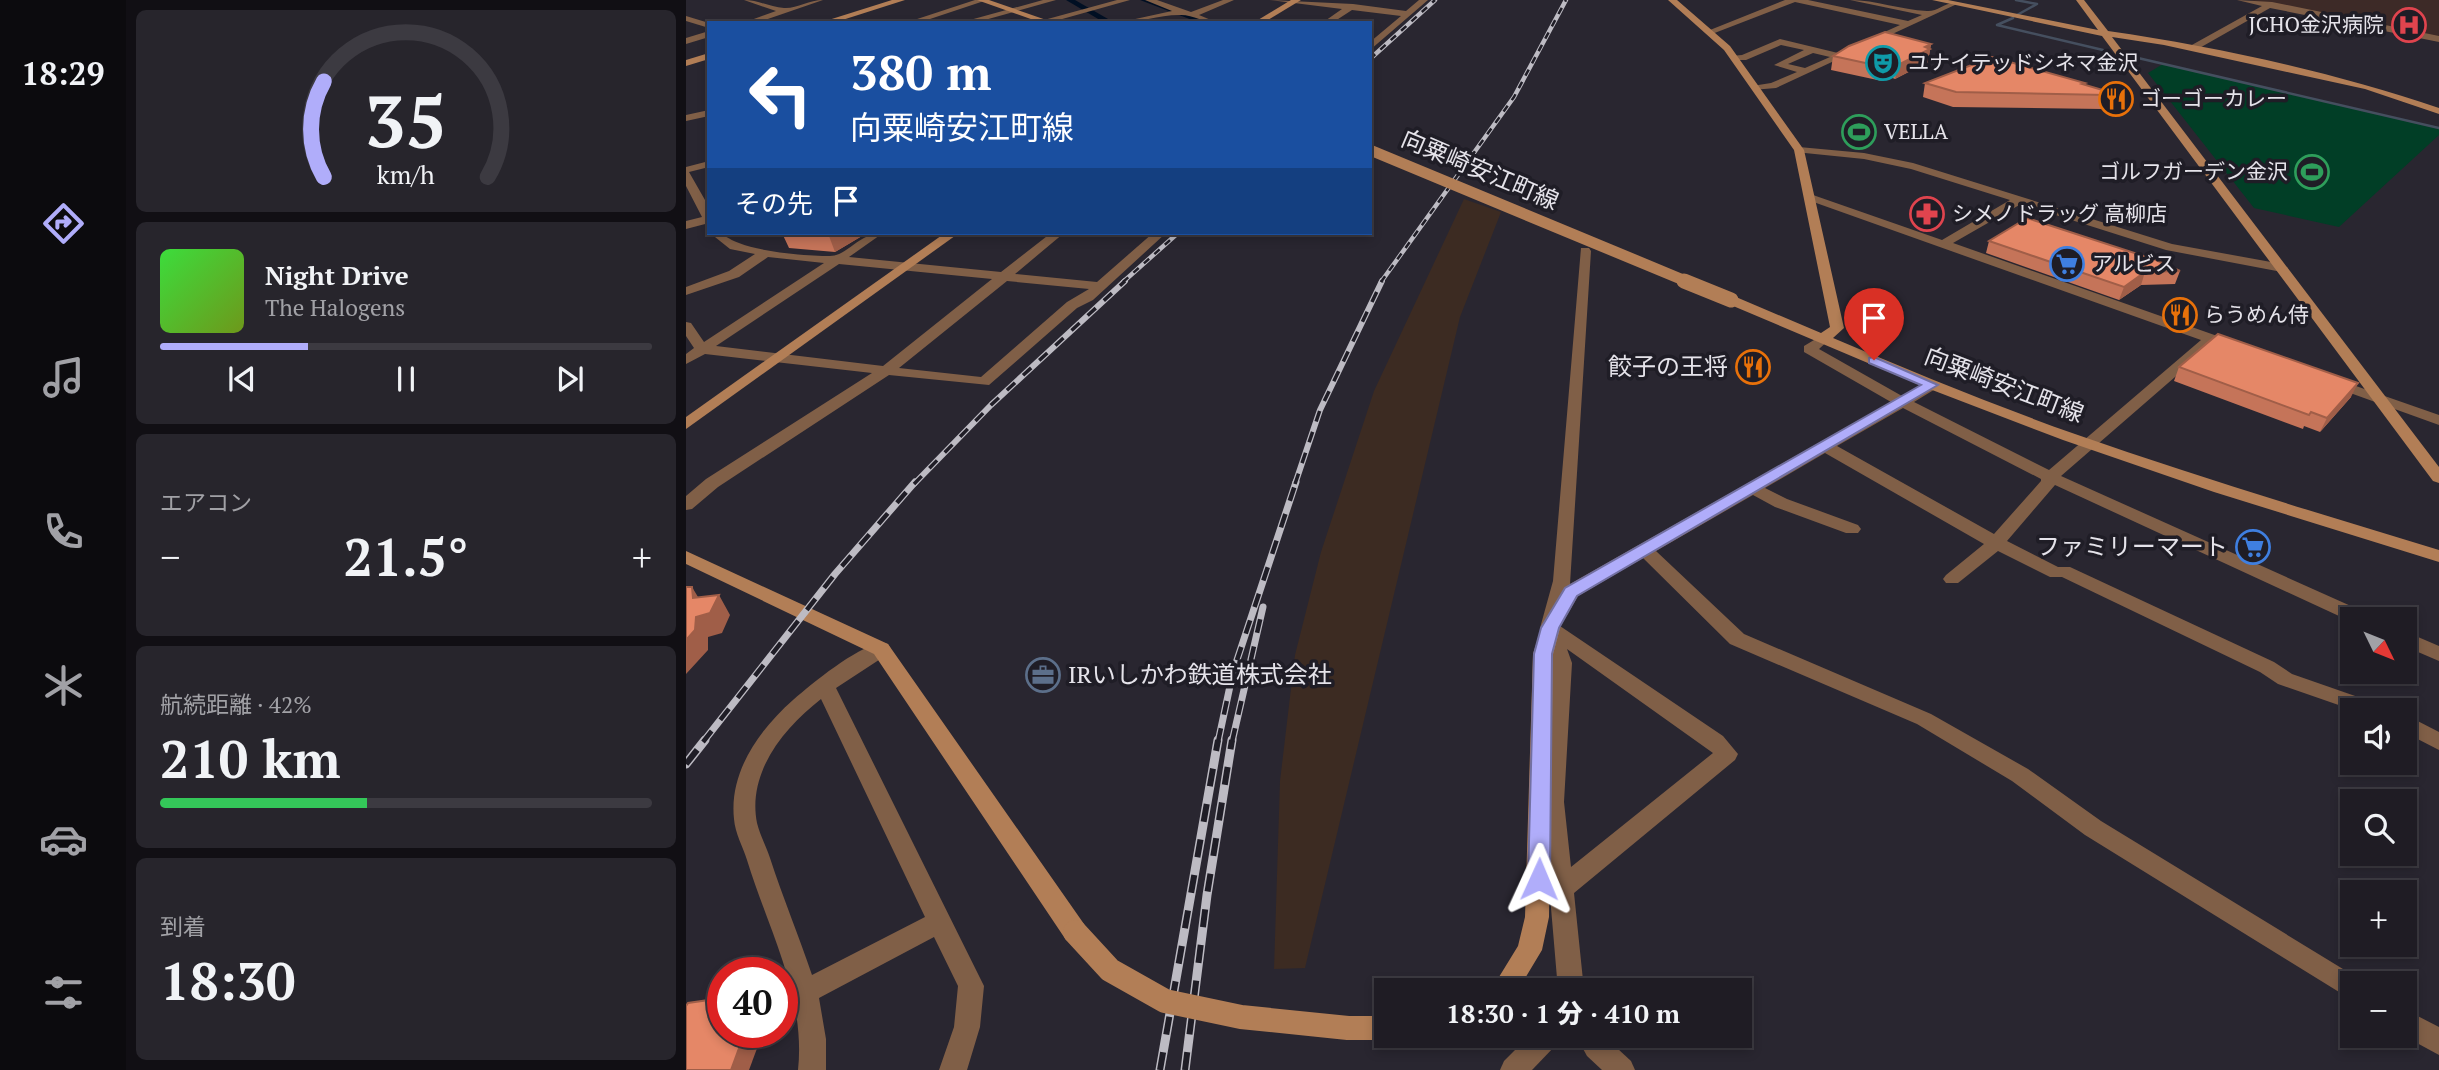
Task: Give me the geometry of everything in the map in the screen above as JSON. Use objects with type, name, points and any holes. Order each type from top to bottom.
[{"type":"street","points":[[748,0],[785,11]]},
{"type":"street","points":[[753,21],[819,0]]},
{"type":"street","points":[[830,21],[901,0]]},
{"type":"street","points":[[925,21],[982,0],[1042,21]]},
{"type":"street","points":[[971,21],[1052,0]]},
{"type":"street","points":[[1074,0],[1101,14]]},
{"type":"street","points":[[1049,21],[1126,0]]},
{"type":"street","points":[[1149,0],[1208,21]]},
{"type":"street","points":[[1191,15],[1230,0]]},
{"type":"street","points":[[1274,0],[1409,14]]},
{"type":"street","points":[[1329,21],[1363,0]]},
{"type":"street","points":[[1372,45],[1424,0]]},
{"type":"street","points":[[1672,0],[1727,48],[1799,150],[1837,328],[1809,349],[1904,402],[2050,477],[2340,609]]},
{"type":"street","points":[[1709,32],[1792,0]]},
{"type":"street","points":[[1797,0],[1908,24]]},
{"type":"street","points":[[1816,4],[1826,0]]},
{"type":"street","points":[[1854,0],[1930,14]]},
{"type":"street","points":[[1936,0],[2193,48],[2368,87],[2439,111]]},
{"type":"street","points":[[2080,0],[2439,478]]},
{"type":"street","points":[[2241,0],[2439,39]]},
{"type":"street","points":[[2193,48],[2279,0]]},
{"type":"street","points":[[1260,21],[1295,1]]},
{"type":"street","points":[[1755,88],[1773,86],[1953,4]]},
{"type":"street","points":[[1132,21],[1180,12]]},
{"type":"street","points":[[686,18],[707,25]]},
{"type":"street","points":[[1111,18],[1117,21]]},
{"type":"street","points":[[686,25],[698,22]]},
{"type":"street","points":[[686,41],[707,35]]},
{"type":"street","points":[[1734,58],[1742,58],[1780,42],[1838,56]]},
{"type":"street","points":[[1805,72],[1779,65],[1812,50]]},
{"type":"street","points":[[686,63],[707,57]]},
{"type":"street","points":[[686,118],[707,113]]},
{"type":"street","points":[[1799,150],[1864,156],[1909,165],[2185,251],[2282,268]]},
{"type":"street","name":"向粟崎安江町線","points":[[1372,151],[1932,385],[2220,488],[2439,556]]},
{"type":"street","points":[[686,170],[707,165]]},
{"type":"street","points":[[686,175],[707,215]]},
{"type":"street","points":[[1809,197],[2236,348]]},
{"type":"street","points":[[1943,244],[2019,200]]},
{"type":"street","points":[[686,225],[707,220]]},
{"type":"street","points":[[719,235],[734,246],[766,253],[1099,286]]},
{"type":"street","points":[[686,360],[874,235]]},
{"type":"street","points":[[686,424],[950,235]]},
{"type":"street","points":[[686,505],[712,483],[886,371],[1056,235]]},
{"type":"street","points":[[686,326],[702,349],[984,382],[1072,305],[1088,297],[1158,235]]},
{"type":"street","points":[[1512,978],[1530,950],[1537,916],[1543,654],[1562,581],[1585,251]]},
{"type":"street","points":[[686,291],[734,274],[766,253]]},
{"type":"street","points":[[1952,579],[1996,543],[2049,482],[2050,477],[2210,339]]},
{"type":"street","points":[[2315,376],[2439,420]]},
{"type":"street","points":[[1570,978],[1553,803],[1562,663],[1550,628],[1571,592],[1932,385]]},
{"type":"street","points":[[1825,446],[1996,543],[2056,572],[2064,571],[2267,667],[2285,679],[2340,698]]},
{"type":"street","points":[[1752,488],[1782,503],[1852,529]]},
{"type":"street","name":"向粟崎安江町線","points":[[2357,530],[2439,549]]},
{"type":"street","points":[[1645,550],[1737,639],[1924,719],[2020,775],[2092,828],[2340,981]]},
{"type":"street","points":[[686,557],[881,649],[1075,932],[1110,970],[1165,1002],[1241,1017],[1348,1028],[1374,1028]]},
{"type":"street","points":[[1550,628],[1716,742],[1727,754],[1562,889]]},
{"type":"street","points":[[2417,644],[2439,654]]},
{"type":"street","points":[[811,1070],[814,1058],[807,991],[771,899],[746,821],[745,792],[757,761],[775,729],[810,693],[881,649]]},
{"type":"street","points":[[824,684],[971,986],[967,1027],[953,1070]]},
{"type":"street","points":[[2417,729],[2439,742]]},
{"type":"street","points":[[807,991],[939,922]]},
{"type":"street","points":[[2417,1029],[2439,1042]]},
{"type":"street","points":[[1514,1070],[1535,1048]]},
{"type":"street","points":[[1597,1048],[1621,1070]]},
{"type":"shaded area","name":"JCHO金沢病院","points":[[2249,0],[2439,0],[2439,37],[2333,15]]},
{"type":"shaded area","points":[[1464,199],[1501,212],[1460,317],[1305,968],[1274,969],[1280,781],[1295,655],[1321,552],[1374,391]]},
{"type":"green space","name":"ゴルフガーデン金沢","points":[[2163,64],[2439,129],[2439,135],[2339,227],[2254,208],[2148,73]]},
{"type":"building","points":[[1885,32],[1931,44],[1925,47],[1930,49],[1898,65],[1884,67],[1833,56],[1849,46]]},
{"type":"building","points":[[1992,57],[2085,83],[2082,84],[2106,91],[2106,95],[1956,92],[1925,83]]},
{"type":"building","points":[[2027,218],[2156,260],[2180,271],[2145,272],[2124,287],[1989,241]]},
{"type":"building","points":[[2218,334],[2358,383],[2327,418],[2311,412],[2309,415],[2179,367]]},
{"type":"building","points":[[686,587],[692,587],[693,598],[719,595],[710,613],[696,617],[695,630],[686,640]]},
{"type":"building","points":[[707,1000],[707,1048],[739,1048],[731,1070],[686,1070],[688,1003]]},
{"type":"waterway","points":[[1070,0],[1087,9]]},
{"type":"waterway","points":[[1144,0],[1202,21]]},
{"type":"waterway","points":[[2016,0],[2037,4],[2017,15]]},
{"type":"waterway","points":[[1091,11],[1108,21]]},
{"type":"waterway","points":[[2013,18],[1997,25],[2103,50]]},
{"type":"waterway","points":[[2138,58],[2439,128]]},
{"type":"railway","points":[[1372,57],[1435,0]]},
{"type":"railway","points":[[1381,282],[1514,97],[1566,0]]},
{"type":"railway","points":[[1123,282],[1176,235]]},
{"type":"railway","points":[[914,484],[991,405],[1125,281]]},
{"type":"railway","points":[[1295,484],[1320,410],[1382,281]]},
{"type":"railway","points":[[703,742],[835,574],[915,482]]},
{"type":"railway","points":[[1218,742],[1233,672],[1296,482]]},
{"type":"railway","points":[[1232,742],[1263,607]]},
{"type":"railway","points":[[686,764],[705,740]]},
{"type":"railway","points":[[1160,1070],[1218,740]]},
{"type":"railway","points":[[1185,1070],[1207,895],[1232,740]]},
{"type":"place","name":"JCHO金沢病院","points":[[2409,25]]},
{"type":"place","name":"ユナイテッドシネマ金沢","points":[[1883,63]]},
{"type":"place","name":"ゴーゴーカレー","points":[[2116,99]]},
{"type":"place","name":"VELLA","points":[[1859,132]]},
{"type":"place","name":"ゴルフガーデン金沢","points":[[2312,172]]},
{"type":"place","name":"シメノドラッグ 高柳店","points":[[1927,214]]},
{"type":"place","name":"アルビス","points":[[2067,264]]},
{"type":"place","name":"らうめん侍","points":[[2180,315]]},
{"type":"place","name":"餃子の王将","points":[[1753,367]]},
{"type":"place","name":"ファミリーマート","points":[[2253,547]]},
{"type":"place","name":"IRいしかわ鉄道株式会社","points":[[1043,675]]},
{"type":"route","points":[[1539,879],[1543,654],[1550,628],[1571,592],[1932,385],[1874,360]]}]
